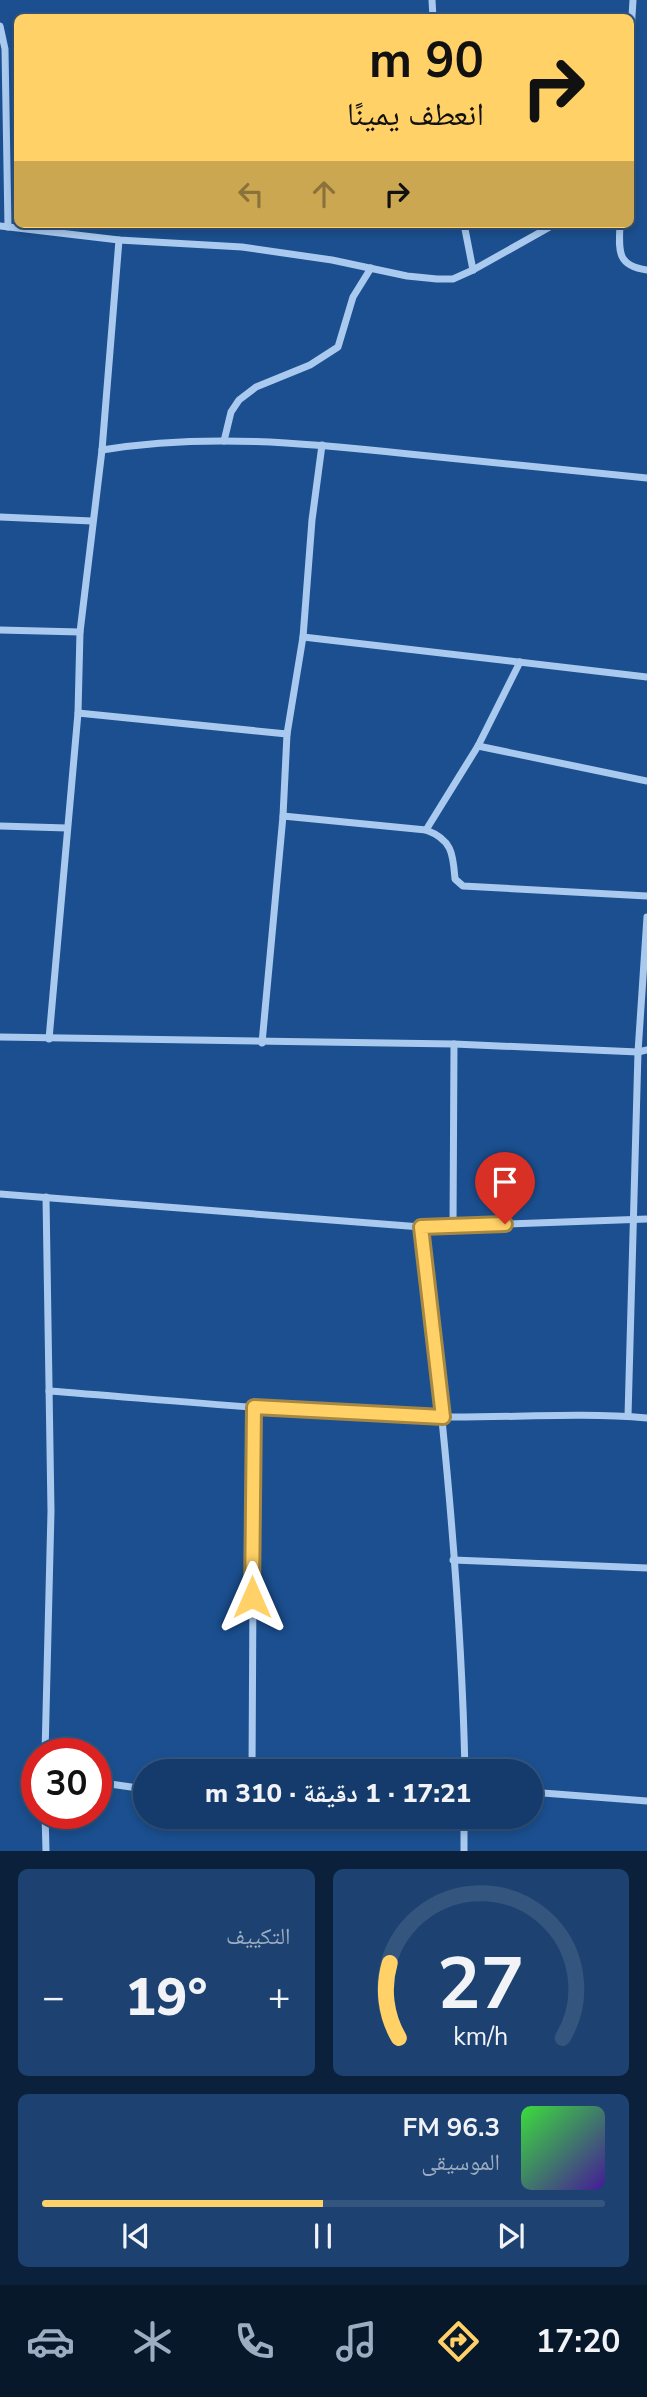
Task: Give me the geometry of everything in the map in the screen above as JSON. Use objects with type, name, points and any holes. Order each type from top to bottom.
[{"type":"street","points":[[0,26],[5,49],[4,226]]},
{"type":"street","points":[[20,228],[119,240],[242,247],[438,279],[453,279],[473,270],[548,228]]},
{"type":"street","points":[[465,228],[473,270]]},
{"type":"street","points":[[620,228],[621,256],[630,265],[647,270]]},
{"type":"street","points":[[49,1039],[78,713],[80,632],[102,450],[119,240]]},
{"type":"street","points":[[225,441],[231,412],[239,400],[256,387],[310,365],[338,347],[353,297],[371,268]]},
{"type":"street","points":[[102,450],[144,443],[225,441],[322,445],[647,478]]},
{"type":"street","points":[[262,1043],[283,816],[287,734],[303,637],[312,520],[322,445]]},
{"type":"street","points":[[0,517],[92,522]]},
{"type":"street","points":[[0,630],[80,632]]},
{"type":"street","points":[[303,637],[647,677]]},
{"type":"street","points":[[426,831],[478,747],[520,662]]},
{"type":"street","points":[[78,713],[287,734]]},
{"type":"street","points":[[478,747],[647,781]]},
{"type":"street","points":[[283,816],[426,831],[440,837],[450,849],[455,859],[455,879],[463,886],[647,896]]},
{"type":"street","points":[[0,826],[67,828]]},
{"type":"street","points":[[628,1416],[638,1052],[647,917]]},
{"type":"street","points":[[0,1037],[454,1044],[638,1052],[647,1050]]},
{"type":"street","points":[[453,1226],[454,1044]]},
{"type":"street","points":[[0,1194],[421,1227],[647,1219]]},
{"type":"street","points":[[46,1197],[51,1511],[46,1738]]},
{"type":"street","points":[[421,1227],[443,1417],[462,1676],[465,1759]]},
{"type":"street","points":[[49,1391],[254,1407],[443,1417],[647,1418]]},
{"type":"street","points":[[252,1759],[254,1407]]},
{"type":"street","points":[[453,1560],[647,1568]]},
{"type":"street","points":[[112,1784],[133,1787]]},
{"type":"street","points":[[543,1793],[647,1801]]},
{"type":"street","points":[[45,1829],[46,1851]]},
{"type":"street","points":[[464,1829],[464,1851]]},
{"type":"route","points":[[252,1597],[254,1407],[443,1417],[421,1227],[505,1224]]}]
